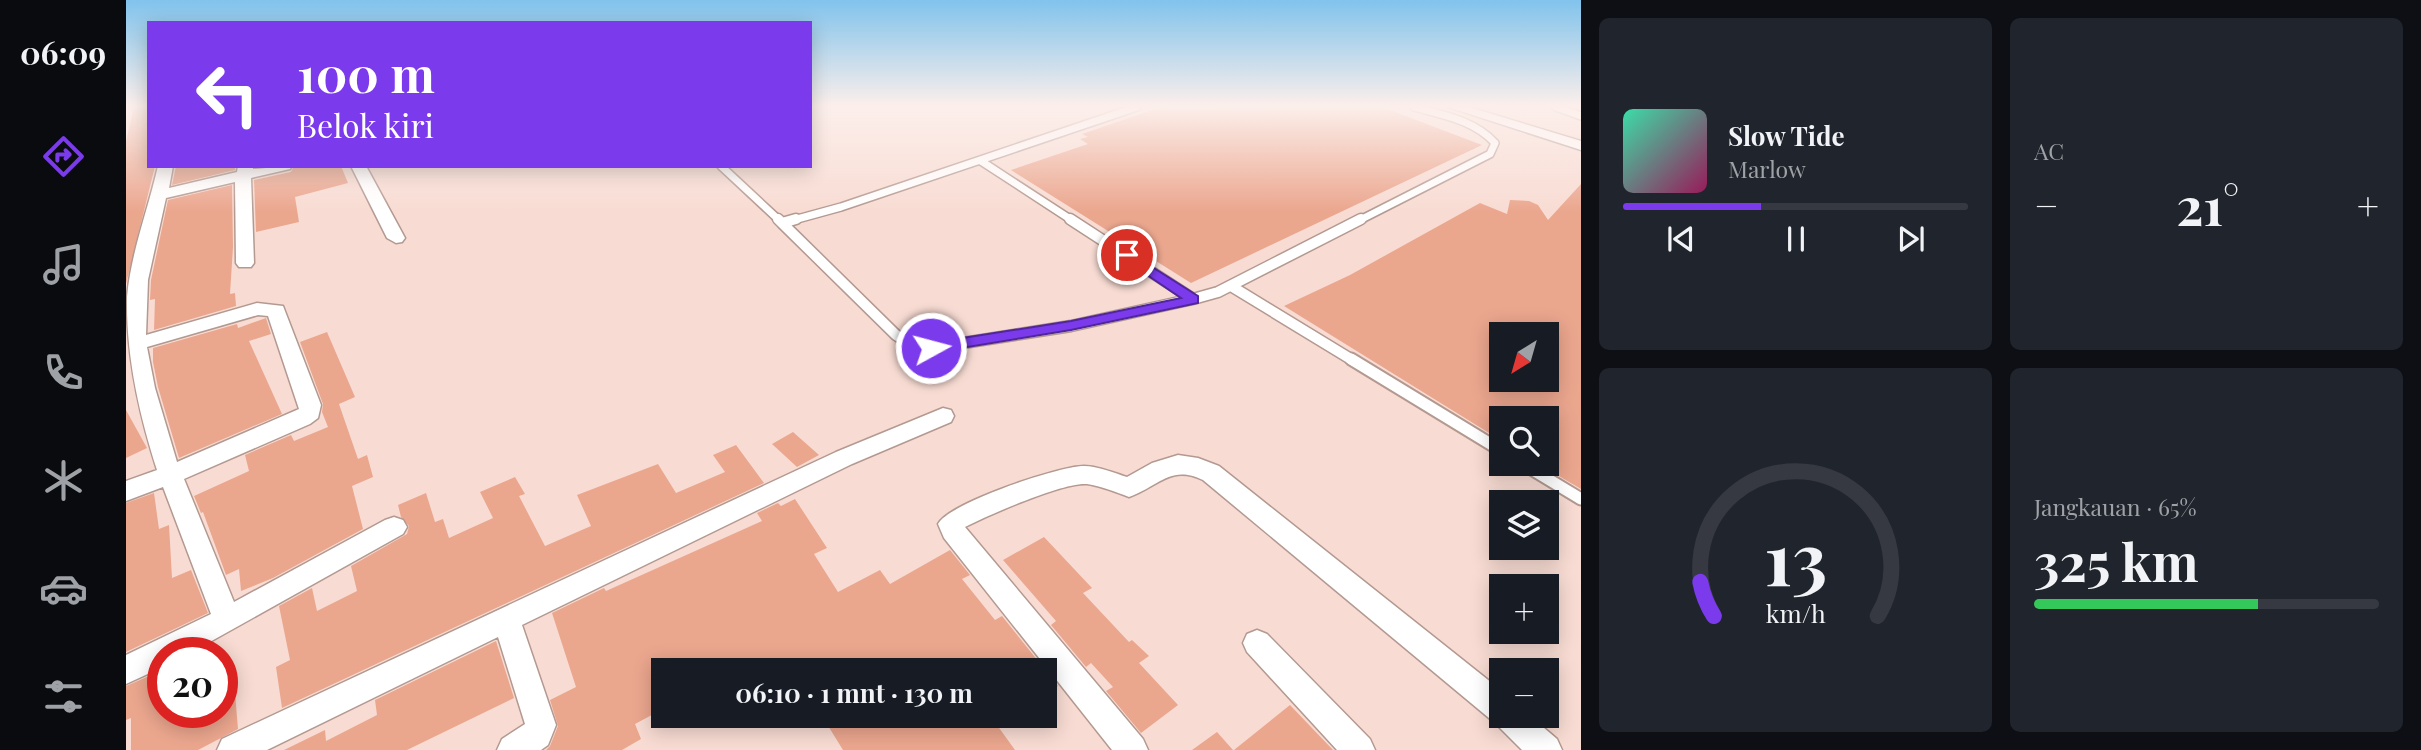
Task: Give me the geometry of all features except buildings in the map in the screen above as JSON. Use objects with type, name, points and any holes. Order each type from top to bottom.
[{"type":"street","points":[[166,168],[145,244],[136,298],[136,344],[148,404],[170,475],[226,620]]},
{"type":"street","points":[[160,195],[246,171],[269,168]]},
{"type":"street","points":[[359,168],[396,238]]},
{"type":"street","points":[[245,263],[242,188],[246,171]]},
{"type":"street","points":[[126,491],[170,475],[302,418],[310,412],[310,405],[276,310],[257,309],[136,344]]},
{"type":"street","points":[[233,750],[844,458],[943,416]]},
{"type":"street","points":[[1132,750],[953,531],[951,524],[1022,491],[1080,475],[1089,475],[1129,487],[1177,463],[1197,465],[1222,482],[1489,700]]},
{"type":"street","points":[[126,670],[226,620],[394,527]]},
{"type":"street","points":[[506,619],[541,725],[537,734],[513,750]]},
{"type":"street","points":[[1256,643],[1359,750]]},
{"type":"street","points":[[1521,728],[1546,750]]},
{"type":"lane","points":[[782,223],[841,207],[1036,142]]},
{"type":"lane","points":[[722,168],[897,335],[912,345],[931,348],[1071,326],[1193,299],[1230,286],[1490,154],[1494,142]]},
{"type":"lane","points":[[981,161],[1193,299]]},
{"type":"lane","points":[[1230,286],[1489,443]]},
{"type":"lane","points":[[1543,476],[1581,499]]},
{"type":"route","points":[[931,348],[1071,326],[1193,299],[1127,255]]}]
